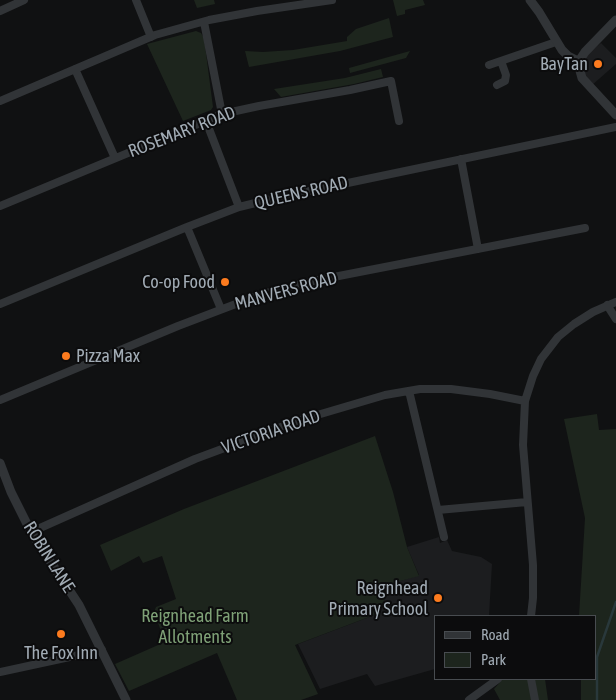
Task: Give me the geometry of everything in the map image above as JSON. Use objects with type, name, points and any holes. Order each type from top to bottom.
[{"type":"street","points":[[0,11],[24,0]]},
{"type":"street","points":[[136,0],[152,37]]},
{"type":"street","points":[[0,101],[152,37],[204,22],[257,11],[332,0]]},
{"type":"street","points":[[530,0],[565,54],[580,62]]},
{"type":"street","points":[[616,20],[587,49],[580,62],[579,70],[582,78],[616,115]]},
{"type":"street","points":[[204,22],[222,114]]},
{"type":"street","points":[[489,65],[556,42]]},
{"type":"street","points":[[497,85],[505,82],[506,75],[501,61]]},
{"type":"street","points":[[75,69],[114,158]]},
{"type":"street","name":"ROSEMARY ROAD","points":[[0,206],[222,114],[259,106],[350,90],[391,80],[398,121]]},
{"type":"street","points":[[206,121],[239,207]]},
{"type":"street","name":"QUEENS ROAD","points":[[0,304],[239,207],[616,127]]},
{"type":"street","points":[[461,159],[478,249]]},
{"type":"street","points":[[188,227],[221,309]]},
{"type":"street","name":"MANVERS ROAD","points":[[0,400],[262,294],[308,282],[586,228]]},
{"type":"street","points":[[531,615],[533,565],[523,445],[525,401],[533,376],[542,359],[558,337],[574,324],[606,305],[616,302]]},
{"type":"street","points":[[606,305],[616,319]]},
{"type":"street","name":"VICTORIA ROAD","points":[[31,532],[212,452],[297,421],[385,395],[430,389],[469,390],[525,401]]},
{"type":"street","points":[[409,391],[444,537]]},
{"type":"street","name":"ROBIN LANE","points":[[0,463],[11,492],[31,532],[79,605],[126,700]]},
{"type":"street","points":[[438,510],[527,502]]},
{"type":"street","points":[[0,672],[102,650]]},
{"type":"street","points":[[469,700],[497,680]]},
{"type":"street","points":[[532,680],[535,700]]},
{"type":"shaded area","points":[[601,43],[616,58],[616,64],[591,86],[582,73],[582,65],[587,54]]},
{"type":"shaded area","name":"Reignhead Primary School","points":[[439,537],[440,543],[447,540],[452,551],[481,557],[492,564],[489,615],[434,615],[434,669],[375,686],[367,674],[320,689],[298,644],[377,614],[393,583],[419,575],[407,547]]},
{"type":"green space","points":[[194,0],[214,0],[215,4],[197,8]]},
{"type":"green space","points":[[393,0],[423,0],[425,5],[405,10],[405,14],[397,16]]},
{"type":"green space","points":[[389,18],[393,37],[340,51],[249,67],[245,51],[293,50],[347,41],[347,37],[356,29]]},
{"type":"green space","points":[[196,31],[201,33],[204,38],[213,107],[211,110],[183,121],[147,44]]},
{"type":"green space","points":[[410,51],[406,58],[350,73],[349,68]]},
{"type":"green space","points":[[381,69],[383,77],[354,84],[281,97],[274,89],[345,78]]},
{"type":"green space","points":[[597,414],[599,430],[616,429],[616,700],[581,700],[581,680],[596,680],[596,615],[579,615],[585,518],[564,419]]},
{"type":"green space","name":"Reignhead Farm Allotments","points":[[375,436],[393,492],[407,547],[419,576],[393,583],[377,614],[295,645],[318,694],[301,700],[237,700],[217,653],[129,691],[115,664],[165,642],[154,612],[156,607],[176,599],[162,556],[143,563],[139,556],[111,571],[100,545],[184,509]]},
{"type":"green space","points":[[502,680],[545,680],[548,700],[500,700],[494,689]]},
{"type":"waterway","points":[[597,700],[597,657],[616,602]]},
{"type":"place","name":"BayTan","points":[[598,64]]},
{"type":"place","name":"Co-op Food","points":[[225,282]]},
{"type":"place","name":"Pizza Max","points":[[66,356]]},
{"type":"place","name":"Reignhead Primary School","points":[[438,598]]},
{"type":"place","name":"The Fox Inn","points":[[61,634]]}]
